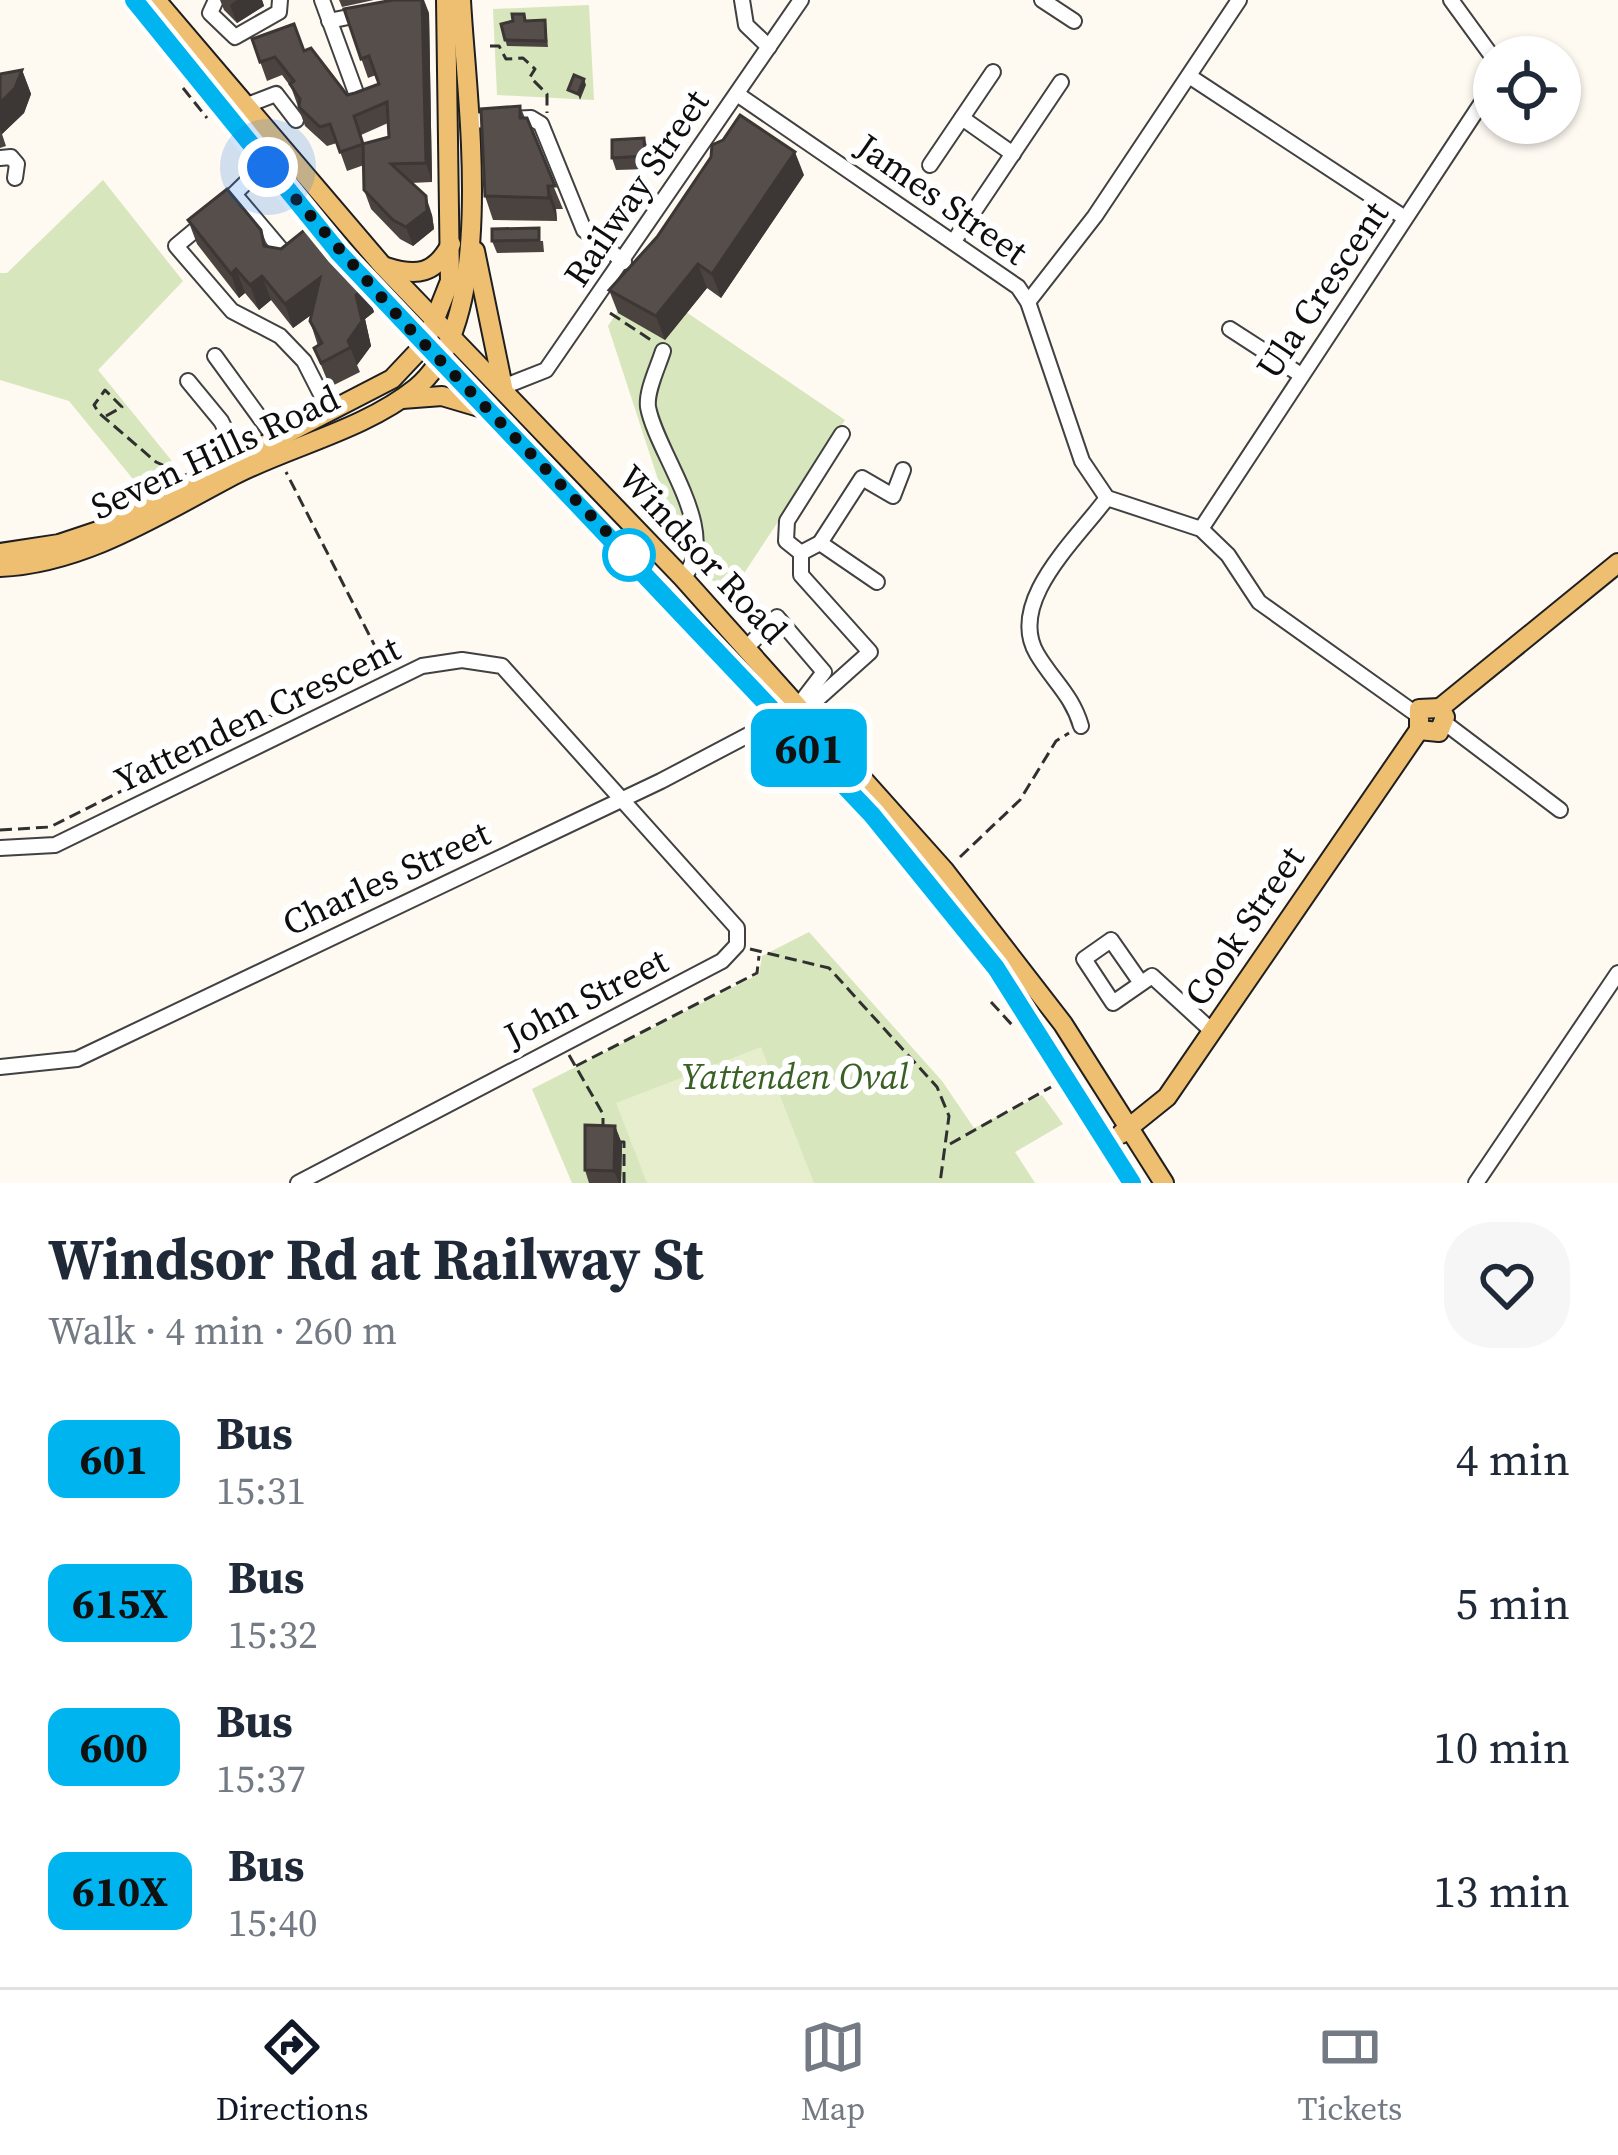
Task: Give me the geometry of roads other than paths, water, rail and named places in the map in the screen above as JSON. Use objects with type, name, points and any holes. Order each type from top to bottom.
[{"type":"main road","name":"Windsor Road","points":[[134,0],[268,167],[425,344],[496,413],[872,815],[959,919],[1132,1183]]},
{"type":"main road","name":"Seven Hills Road","points":[[0,553],[59,544],[98,531],[392,379],[425,344],[438,322],[450,281],[453,240],[440,0]]},
{"type":"main road","points":[[442,361],[453,337],[469,223],[461,0]]},
{"type":"main road","name":"Windsor Road","points":[[167,4],[242,107],[382,266],[683,578],[1003,942],[1164,1183]]},
{"type":"main road","points":[[469,223],[503,387]]},
{"type":"main road","points":[[382,266],[415,275],[428,272],[442,262],[453,240]]},
{"type":"main road","name":"Seven Hills Road","points":[[0,567],[58,559],[101,544],[265,460],[399,400],[442,361]]},
{"type":"main road","points":[[399,400],[453,397],[496,413]]},
{"type":"main road","points":[[1417,722],[1424,706],[1442,716],[1618,563]]},
{"type":"main road","name":"Cook Street","points":[[1107,1143],[1167,1097],[1417,722]]},
{"type":"street","points":[[216,0],[210,13],[235,37],[281,4]]},
{"type":"street","points":[[322,0],[359,101]]},
{"type":"street","points":[[742,0],[746,26],[769,47]]},
{"type":"street","name":"Railway Street","points":[[503,387],[538,377],[557,355],[801,0]]},
{"type":"street","points":[[1042,0],[1074,21]]},
{"type":"street","points":[[1028,302],[1056,270],[1239,0]]},
{"type":"street","points":[[1451,0],[1477,36]]},
{"type":"street","points":[[329,21],[371,13]]},
{"type":"street","points":[[930,165],[993,72]]},
{"type":"street","points":[[1189,76],[1405,218]]},
{"type":"street","points":[[954,242],[1061,82]]},
{"type":"street","points":[[296,121],[276,94],[242,107],[269,155],[268,167],[176,246],[232,311],[280,336],[304,361],[330,412]]},
{"type":"street","name":"James Street","points":[[737,94],[1001,273],[1028,302],[1082,461],[1106,498]]},
{"type":"street","name":"Ula Crescent","points":[[1201,530],[1473,116]]},
{"type":"street","points":[[962,118],[1013,154]]},
{"type":"street","points":[[468,121],[537,120],[584,230],[624,262]]},
{"type":"street","points":[[0,158],[11,157],[17,164],[15,178]]},
{"type":"street","points":[[235,195],[285,254],[279,261]]},
{"type":"street","points":[[1230,329],[1301,375]]},
{"type":"street","points":[[663,351],[647,403],[693,526],[694,557],[683,578]]},
{"type":"street","points":[[215,356],[276,440]]},
{"type":"street","points":[[188,381],[221,421],[240,458]]},
{"type":"street","points":[[801,709],[870,652],[801,575],[800,553],[785,541],[787,521],[842,434]]},
{"type":"street","points":[[800,553],[820,543],[862,478],[893,496],[903,470]]},
{"type":"street","points":[[1081,726],[1072,697],[1047,671],[1027,638],[1027,613],[1106,498],[1201,530],[1228,555],[1259,602],[1417,722]]},
{"type":"street","points":[[820,543],[877,582]]},
{"type":"street","points":[[746,648],[777,617],[824,672],[801,709]]},
{"type":"street","name":"Yattenden Crescent","points":[[0,848],[55,844],[422,666],[462,660],[502,666],[626,802]]},
{"type":"street","name":"Charles Street","points":[[0,1067],[77,1059],[626,802],[754,732],[764,711],[760,696]]},
{"type":"street","points":[[1442,716],[1450,732],[1560,810]]},
{"type":"street","name":"John Street","points":[[298,1183],[722,961],[737,944],[740,936],[732,921],[626,802]]},
{"type":"street","points":[[1141,982],[1111,940],[1084,958],[1113,1003],[1152,976],[1212,1031]]},
{"type":"street","points":[[1476,1183],[1618,973]]},
{"type":"park label","name":"Yattenden Oval","points":[[795,1076]]}]
